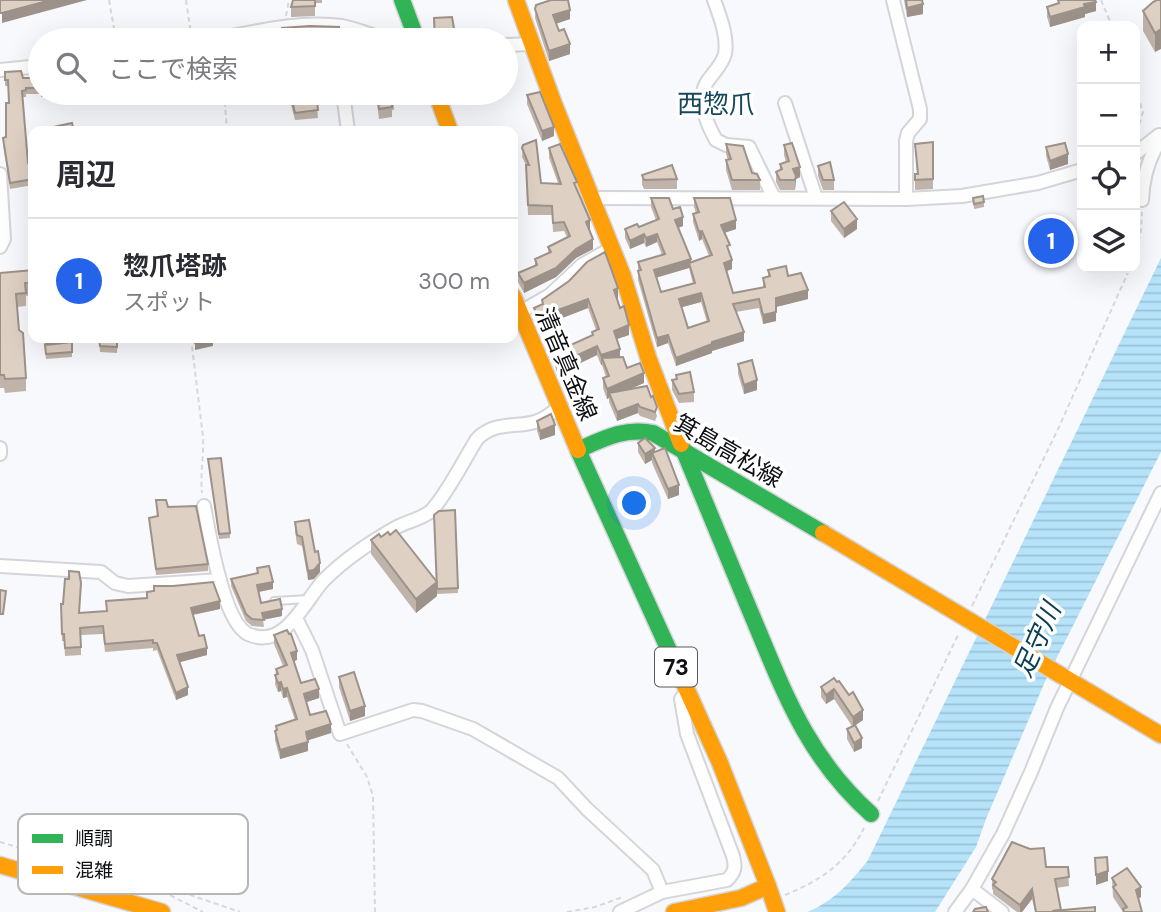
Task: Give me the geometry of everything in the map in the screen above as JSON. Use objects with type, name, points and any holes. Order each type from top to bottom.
[{"type":"main road","points":[[402,0],[412,28]]},
{"type":"main road","points":[[516,0],[530,44],[624,280],[647,354],[682,449],[796,721],[825,768],[850,797],[871,814]]},
{"type":"main road","points":[[440,105],[448,126]]},
{"type":"main road","name":"清音真金線","points":[[518,310],[578,450]]},
{"type":"main road","name":"箕島高松線","points":[[578,450],[616,434],[638,430],[653,433],[1161,735]]},
{"type":"main road","name":"73","points":[[578,450],[720,763],[768,886]]},
{"type":"main road","points":[[0,864],[18,869]]},
{"type":"main road","points":[[674,912],[741,898],[768,886],[776,909]]},
{"type":"main road","points":[[101,894],[162,912]]},
{"type":"street","points":[[714,0],[724,33],[725,50],[720,65],[705,86],[704,110],[716,140],[726,145],[748,147],[774,198]]},
{"type":"street","points":[[893,0],[920,109],[920,119],[908,133],[906,141],[906,199]]},
{"type":"street","points":[[279,28],[346,28]]},
{"type":"street","points":[[518,44],[530,44]]},
{"type":"street","points":[[0,70],[28,67]]},
{"type":"street","points":[[785,103],[816,198]]},
{"type":"street","points":[[345,105],[347,126]]},
{"type":"street","points":[[1140,151],[1161,136]]},
{"type":"street","points":[[1142,200],[1145,171],[1161,136]]},
{"type":"street","points":[[592,198],[906,199],[962,196],[1038,183],[1077,171]]},
{"type":"street","points":[[0,174],[4,239],[0,247]]},
{"type":"street","points":[[519,313],[550,295],[582,265],[612,248]]},
{"type":"street","points":[[204,506],[219,580],[234,620],[248,634],[273,635],[296,618],[332,573],[356,554],[399,526],[433,509],[477,439],[485,431],[495,426],[534,422],[549,416],[559,407]]},
{"type":"street","points":[[0,448],[0,454]]},
{"type":"street","points":[[955,912],[972,889],[1003,834],[1068,679],[1161,493]]},
{"type":"street","points":[[0,566],[101,572],[115,583],[128,586],[219,580]]},
{"type":"street","points":[[296,618],[312,650],[341,734],[413,710],[473,729],[558,778],[653,870],[659,878],[662,892]]},
{"type":"street","points":[[620,912],[662,892],[727,880],[734,873],[735,865],[687,734],[681,699],[687,692]]},
{"type":"street","points":[[972,889],[1002,912]]},
{"type":"lane","points":[[274,601],[309,599]]},
{"type":"path","points":[[110,0],[114,28]]},
{"type":"path","points":[[186,0],[190,28]]},
{"type":"path","points":[[284,27],[289,0]]},
{"type":"path","points":[[1101,0],[1110,21]]},
{"type":"path","points":[[1140,103],[1143,112],[1140,122]]},
{"type":"path","points":[[225,105],[227,126]]},
{"type":"path","points":[[1140,235],[1142,200]]},
{"type":"path","points":[[192,343],[203,437],[200,479],[204,506]]},
{"type":"path","points":[[341,734],[360,764],[373,796],[375,912]]},
{"type":"path","points":[[0,842],[18,847]]},
{"type":"path","points":[[168,894],[203,912]]},
{"type":"path","points":[[187,894],[240,912]]},
{"type":"path","points":[[567,912],[595,907],[626,896]]},
{"type":"water","name":"足守川","points":[[1161,258],[1161,452],[1047,677],[976,847],[935,912],[807,912],[825,903],[841,890],[868,860]]},
{"type":"building","points":[[0,0],[51,0],[0,13]]},
{"type":"building","points":[[293,0],[315,0],[315,6],[291,7]]},
{"type":"building","points":[[551,0],[568,0],[570,10],[553,15],[559,31],[564,29],[570,44],[549,51],[535,9],[536,5]]},
{"type":"building","points":[[906,0],[922,0],[923,4],[907,8]]},
{"type":"building","points":[[1058,0],[1096,2],[1050,17],[1047,7],[1059,3]]},
{"type":"building","points":[[1161,0],[1161,29],[1155,33],[1143,11]]},
{"type":"building","points":[[452,17],[454,28],[434,28],[434,18]]},
{"type":"building","points":[[310,26],[339,27],[339,28],[282,28]]},
{"type":"building","points":[[21,71],[23,78],[28,78],[28,88],[22,91],[28,180],[10,183],[3,138],[6,137],[6,103],[9,103],[5,72]]},
{"type":"building","points":[[540,92],[554,127],[542,131],[527,95]]},
{"type":"building","points":[[293,105],[317,105],[318,110],[295,113]]},
{"type":"building","points":[[378,105],[392,105],[392,107],[379,109]]},
{"type":"building","points":[[536,140],[541,183],[561,184],[549,148],[560,144],[577,182],[574,183],[590,220],[586,222],[593,239],[576,249],[556,268],[524,283],[518,273],[537,265],[535,259],[551,252],[548,247],[570,236],[564,222],[553,223],[552,206],[528,205],[526,165],[529,165],[522,148],[523,145]]},
{"type":"building","points":[[933,142],[933,179],[915,180],[915,174],[918,174],[915,144]]},
{"type":"building","points":[[792,143],[800,167],[793,169],[795,180],[780,180],[776,172],[782,169],[780,164],[789,161],[784,145]]},
{"type":"building","points":[[1065,143],[1068,154],[1050,161],[1046,147]]},
{"type":"building","points":[[726,144],[743,146],[752,173],[757,174],[760,180],[732,180],[726,160],[731,159]]},
{"type":"building","points":[[830,162],[834,180],[823,180],[818,166]]},
{"type":"building","points":[[672,165],[677,179],[644,180],[642,175]]},
{"type":"building","points":[[983,196],[984,202],[974,204],[973,198]]},
{"type":"building","points":[[651,198],[669,198],[673,209],[680,207],[683,217],[675,220],[691,259],[654,270],[661,292],[695,283],[689,263],[712,255],[702,231],[699,232],[693,214],[699,212],[694,198],[730,198],[736,220],[721,225],[730,245],[727,246],[732,260],[724,263],[733,293],[765,287],[763,278],[770,276],[768,270],[786,266],[788,276],[801,273],[808,290],[776,298],[776,312],[763,315],[759,299],[733,304],[744,332],[676,358],[668,335],[657,338],[638,271],[641,270],[638,262],[665,254],[657,234],[646,238],[644,234],[630,241],[625,229],[659,219]],"holes":[[[701,293],[709,321],[688,328],[679,299]]]},
{"type":"building","points":[[844,202],[857,219],[844,229],[831,211]]},
{"type":"building","points":[[605,252],[618,288],[614,290],[620,308],[624,306],[629,325],[614,331],[620,349],[601,355],[597,346],[567,360],[573,373],[566,376],[562,374],[553,353],[593,335],[592,332],[599,329],[588,299],[555,311],[557,315],[541,322],[534,308],[543,304],[542,300],[569,281],[587,262]]},
{"type":"building","points":[[28,270],[26,293],[16,294],[19,330],[23,333],[26,378],[5,379],[4,375],[0,375],[0,273]]},
{"type":"building","points":[[72,343],[72,352],[46,354],[45,345]]},
{"type":"building","points":[[100,343],[117,343],[117,347],[100,346]]},
{"type":"building","points":[[623,357],[627,368],[640,363],[644,373],[607,389],[603,378],[609,376],[602,358]]},
{"type":"building","points":[[752,360],[757,380],[744,385],[738,364]]},
{"type":"building","points":[[690,372],[694,392],[679,394],[672,380],[677,379],[676,375]]},
{"type":"building","points":[[647,386],[657,407],[655,412],[638,404],[617,412],[609,393]]},
{"type":"building","points":[[551,414],[555,425],[540,431],[537,421]]},
{"type":"building","points":[[645,438],[655,448],[645,454],[638,443]]},
{"type":"building","points":[[665,448],[679,485],[668,489],[652,453]]},
{"type":"building","points":[[221,458],[230,533],[219,534],[208,459]]},
{"type":"building","points":[[156,500],[166,500],[168,507],[196,506],[208,564],[156,569],[149,518],[158,516]]},
{"type":"building","points":[[455,510],[458,588],[437,589],[434,515],[439,511]]},
{"type":"building","points":[[309,520],[315,552],[318,551],[320,563],[314,570],[308,571],[302,537],[297,535],[295,522]]},
{"type":"building","points":[[396,530],[437,582],[416,599],[371,540],[379,534],[381,537],[388,532],[390,535]]},
{"type":"building","points":[[269,566],[273,582],[257,585],[261,603],[280,599],[282,609],[262,613],[264,620],[252,619],[246,614],[231,579],[258,573],[257,568]]},
{"type":"building","points":[[69,571],[79,572],[79,613],[107,611],[106,601],[147,598],[147,592],[154,591],[154,586],[213,582],[220,601],[191,608],[199,636],[204,635],[207,648],[177,655],[188,687],[176,693],[157,643],[153,643],[153,640],[105,644],[103,626],[80,628],[81,647],[65,648],[61,604]]},
{"type":"building","points":[[0,590],[6,591],[3,614],[0,614]]},
{"type":"building","points":[[287,630],[297,651],[291,653],[301,683],[315,679],[319,689],[304,694],[310,715],[326,711],[331,724],[306,732],[308,742],[280,750],[276,726],[297,719],[287,688],[283,689],[275,675],[278,674],[276,669],[287,665],[274,635]]},
{"type":"building","points":[[354,672],[365,706],[350,711],[339,677]]},
{"type":"building","points":[[834,678],[849,695],[853,692],[863,710],[853,717],[834,689],[826,695],[821,687]]},
{"type":"building","points":[[855,725],[862,738],[854,743],[847,729]]},
{"type":"building","points":[[1012,842],[1030,849],[1044,848],[1046,867],[1068,867],[1069,877],[1055,879],[1061,910],[1036,912],[1032,889],[1020,905],[993,885],[996,882],[992,879]]},
{"type":"building","points":[[1107,857],[1108,871],[1096,875],[1095,858]]},
{"type":"building","points":[[1127,868],[1141,887],[1136,890],[1142,912],[1124,912],[1123,909],[1127,907],[1113,887],[1116,885],[1112,878]]},
{"type":"building","points":[[986,907],[988,912],[973,912],[975,909]]},
{"type":"building","points":[[1095,907],[1095,912],[1053,912],[1053,911]]},
{"type":"traffic: fast","points":[[402,0],[412,28]]},
{"type":"traffic: fast","points":[[677,668],[578,450],[624,433],[653,433],[823,533]]},
{"type":"traffic: fast","points":[[681,444],[797,718],[828,767],[871,814]]},
{"type":"traffic: slow","points":[[516,0],[554,104],[623,276],[648,357],[681,444]]},
{"type":"traffic: slow","points":[[440,105],[448,126]]},
{"type":"traffic: slow","points":[[518,308],[578,450]]},
{"type":"traffic: slow","points":[[823,533],[1161,735]]},
{"type":"traffic: slow","points":[[674,912],[741,898],[768,886],[720,763],[677,668]]},
{"type":"traffic: slow","points":[[0,865],[18,870]]},
{"type":"traffic: slow","points":[[768,886],[777,912]]},
{"type":"traffic: slow","points":[[100,894],[162,912]]},
{"type":"place","name":"惣爪塔跡","points":[[1051,241]]},
{"type":"district","name":"西惣爪","points":[[716,104]]}]
